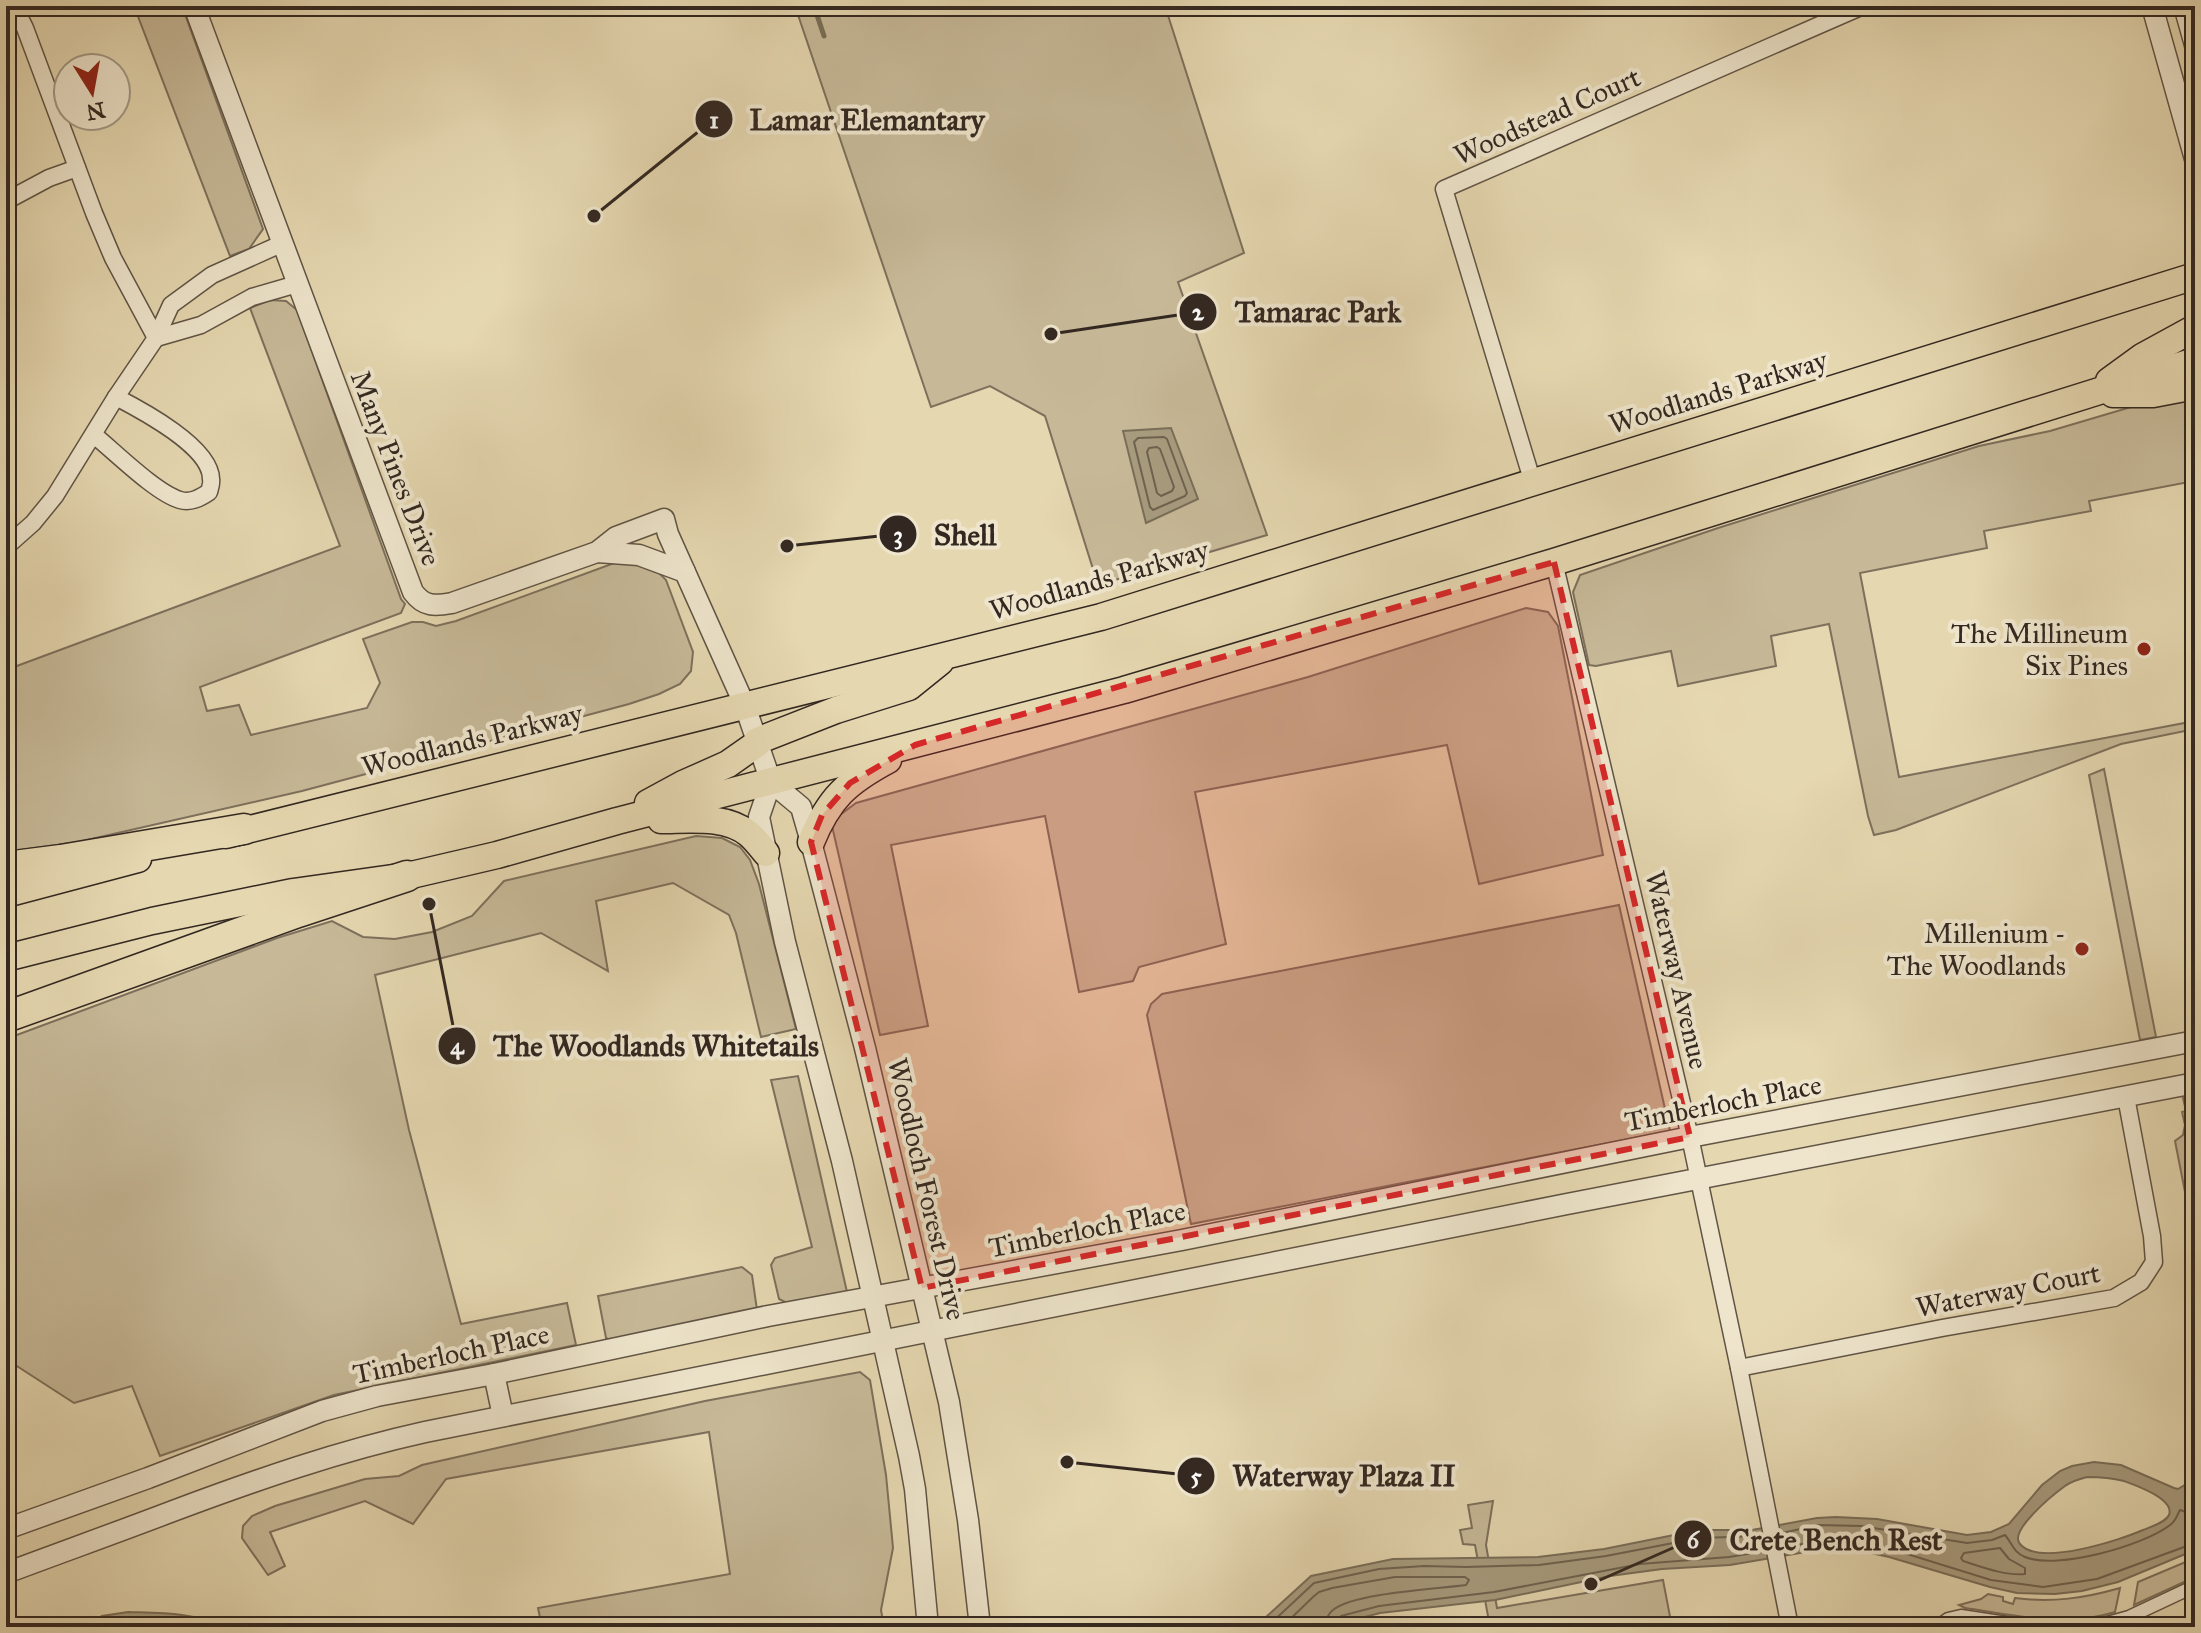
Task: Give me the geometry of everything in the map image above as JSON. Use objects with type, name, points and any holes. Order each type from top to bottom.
[{"type":"highway","points":[[6,867],[244,829]]},
{"type":"highway","points":[[6,1017],[407,876]]},
{"type":"main road","name":"Woodlands Parkway","points":[[6,894],[244,829],[1101,617],[2195,276]]},
{"type":"main road","points":[[2089,394],[2142,357],[2195,328]]},
{"type":"main road","points":[[6,958],[152,921],[293,892],[407,876],[497,855],[1124,690],[1554,562],[2195,361]]},
{"type":"main road","points":[[2089,394],[2153,394],[2195,386]]},
{"type":"main road","points":[[617,821],[683,784],[728,764],[758,742],[836,710],[909,687],[950,655]]},
{"type":"main road","points":[[811,842],[822,815],[850,783],[915,745]]},
{"type":"main road","points":[[617,821],[705,819],[730,824],[747,832],[766,853]]},
{"type":"street","points":[[11,6],[25,28],[113,258],[156,338]]},
{"type":"street","name":"Many Pines Drive","points":[[194,6],[281,244],[419,601],[428,605],[452,603],[597,552],[616,537],[664,519],[745,706]]},
{"type":"street","name":"Woodstead Court","points":[[1533,483],[1444,189],[1863,6]]},
{"type":"street","points":[[2152,6],[2195,159]]},
{"type":"street","points":[[2184,6],[2195,45]]},
{"type":"street","points":[[6,201],[49,178],[77,168]]},
{"type":"street","points":[[6,547],[33,523],[55,496],[156,338],[171,305],[212,275],[281,244]]},
{"type":"street","points":[[156,338],[201,325],[252,297],[297,284]]},
{"type":"street","points":[[94,435],[162,491],[182,501],[198,499],[209,492],[212,477],[203,460],[187,442],[157,418],[116,397]]},
{"type":"street","points":[[597,552],[639,555],[685,572]]},
{"type":"street","name":"Waterway Avenue","points":[[1554,562],[1690,1137],[1790,1627]]},
{"type":"street","points":[[745,706],[771,782],[759,817],[785,942],[842,1161],[915,1489],[928,1627]]},
{"type":"street","name":"Woodloch Forest Drive","points":[[771,782],[801,807],[865,1048],[955,1439],[980,1627]]},
{"type":"street","name":"Timberloch Place","points":[[6,1529],[322,1411],[377,1396],[768,1316],[1182,1240],[1690,1137],[2195,1041]]},
{"type":"street","points":[[6,1573],[218,1493],[378,1442],[882,1339],[2195,1083]]},
{"type":"street","name":"Waterway Court","points":[[1739,1368],[2114,1298],[2141,1282],[2154,1262],[2152,1236],[2126,1097]]},
{"type":"street","points":[[494,1374],[503,1416]]},
{"type":"street","points":[[2093,1627],[2129,1617],[2195,1586]]},
{"type":"street","points":[[1937,1627],[1948,1619],[1961,1616],[2033,1627]]},
{"type":"highlighted area","points":[[1554,562],[1690,1137],[922,1288],[811,842],[822,815],[850,783],[915,745]]},
{"type":"shaded area","points":[[134,6],[182,6],[263,229],[249,249],[230,256]]},
{"type":"shaded area","points":[[795,6],[1165,6],[1244,253],[1178,282],[1267,535],[1098,585],[1045,416],[990,386],[931,407]]},
{"type":"shaded area","points":[[270,300],[286,301],[297,310],[405,604],[401,613],[200,687],[207,711],[239,705],[251,735],[367,708],[380,683],[363,639],[412,622],[436,626],[456,621],[617,562],[628,561],[656,570],[666,580],[693,652],[691,671],[680,684],[629,704],[302,791],[78,842],[6,852],[6,670],[340,546],[250,308]]},
{"type":"shaded area","points":[[2195,388],[2195,470],[2188,472],[2189,482],[2089,501],[2091,511],[1984,531],[1987,548],[1860,573],[1899,777],[2195,721],[2195,729],[2121,744],[1896,830],[1874,835],[1829,624],[1771,636],[1776,666],[1678,686],[1671,651],[1589,665],[1573,592],[1580,575],[1979,446],[2050,431]]},
{"type":"shaded area","points":[[1526,608],[1548,612],[1558,626],[1603,855],[1479,884],[1447,745],[1195,792],[1226,944],[1139,967],[1133,981],[1079,992],[1045,816],[891,845],[928,1026],[880,1035],[832,826],[840,815],[856,803],[1308,677]]},
{"type":"shaded area","points":[[2104,769],[2156,1037],[2140,1040],[2089,775]]},
{"type":"shaded area","points":[[696,836],[722,838],[740,847],[750,860],[796,1029],[761,1037],[729,915],[673,883],[596,901],[608,971],[541,933],[375,975],[409,1130],[461,1324],[567,1303],[576,1345],[334,1395],[160,1456],[132,1386],[74,1403],[6,1359],[6,1039],[277,938],[332,921],[363,937],[395,939],[432,932],[472,916],[504,881]]},
{"type":"shaded area","points":[[1619,905],[1670,1131],[1191,1224],[1147,1015],[1151,1004],[1162,994]]},
{"type":"shaded area","points":[[798,1076],[847,1292],[789,1304],[779,1299],[771,1265],[775,1258],[812,1247],[771,1080]]},
{"type":"shaded area","points":[[2195,1096],[2195,1243],[2175,1141],[2183,1135],[2185,1125],[2183,1098]]},
{"type":"shaded area","points":[[742,1267],[752,1275],[757,1310],[612,1341],[606,1338],[598,1296]]},
{"type":"shaded area","points":[[860,1372],[870,1380],[886,1475],[893,1548],[881,1610],[884,1627],[542,1627],[538,1608],[730,1574],[709,1432],[446,1479],[413,1524],[365,1501],[270,1532],[285,1566],[268,1575],[242,1538],[243,1526],[252,1516],[365,1479],[399,1476],[422,1465],[705,1401]]},
{"type":"shaded area","points":[[1493,1501],[1486,1545],[1497,1608],[1663,1580],[1672,1627],[1490,1627],[1475,1545],[1463,1544],[1460,1530],[1472,1528],[1468,1505]]},
{"type":"shaded area","points":[[2195,1558],[2195,1577],[2134,1605],[2138,1582]]},
{"type":"shaded area","points":[[2120,1588],[2115,1612],[2078,1619],[2021,1617],[1959,1605],[1988,1594],[2003,1597],[2003,1601],[2013,1604],[2015,1598],[2068,1599]]},
{"type":"water","points":[[1171,428],[1198,499],[1146,523],[1123,431]]},
{"type":"water","points":[[2094,1462],[2121,1465],[2178,1489],[2195,1479],[2195,1492],[2189,1501],[2195,1510],[2195,1550],[2118,1582],[2055,1594],[2017,1593],[1889,1557],[1829,1548],[1730,1565],[1610,1576],[1495,1600],[1380,1613],[1336,1627],[1255,1627],[1311,1576],[1393,1559],[1538,1557],[1604,1549],[1699,1530],[1752,1530],[1836,1517],[1877,1519],[1967,1535],[1991,1532],[2009,1524],[2042,1485],[2072,1466]],"holes":[[[2092,1477],[2124,1481],[2145,1489],[2166,1504],[2169,1515],[2161,1522],[2132,1534],[2080,1549],[2044,1553],[2020,1544],[2020,1531],[2043,1504],[2070,1483]]]},
{"type":"water","points":[[128,1612],[189,1616],[223,1627],[84,1627],[102,1616]]},
{"type":"waterway","points":[[814,6],[824,36]]},
{"type":"place","name":"Lamar Elemantary","points":[[594,216]]},
{"type":"place","name":"Tamarac Park","points":[[1051,334]]},
{"type":"place","name":"Shell","points":[[787,546]]},
{"type":"place","name":"The Millineum Six Pines","points":[[2144,649]]},
{"type":"place","name":"The Woodlands Whitetails","points":[[429,904]]},
{"type":"place","name":"Millenium - The Woodlands","points":[[2082,949]]},
{"type":"place","name":"Waterway Plaza II","points":[[1067,1462]]},
{"type":"place","name":"Crete Bench Rest","points":[[1591,1584]]}]
